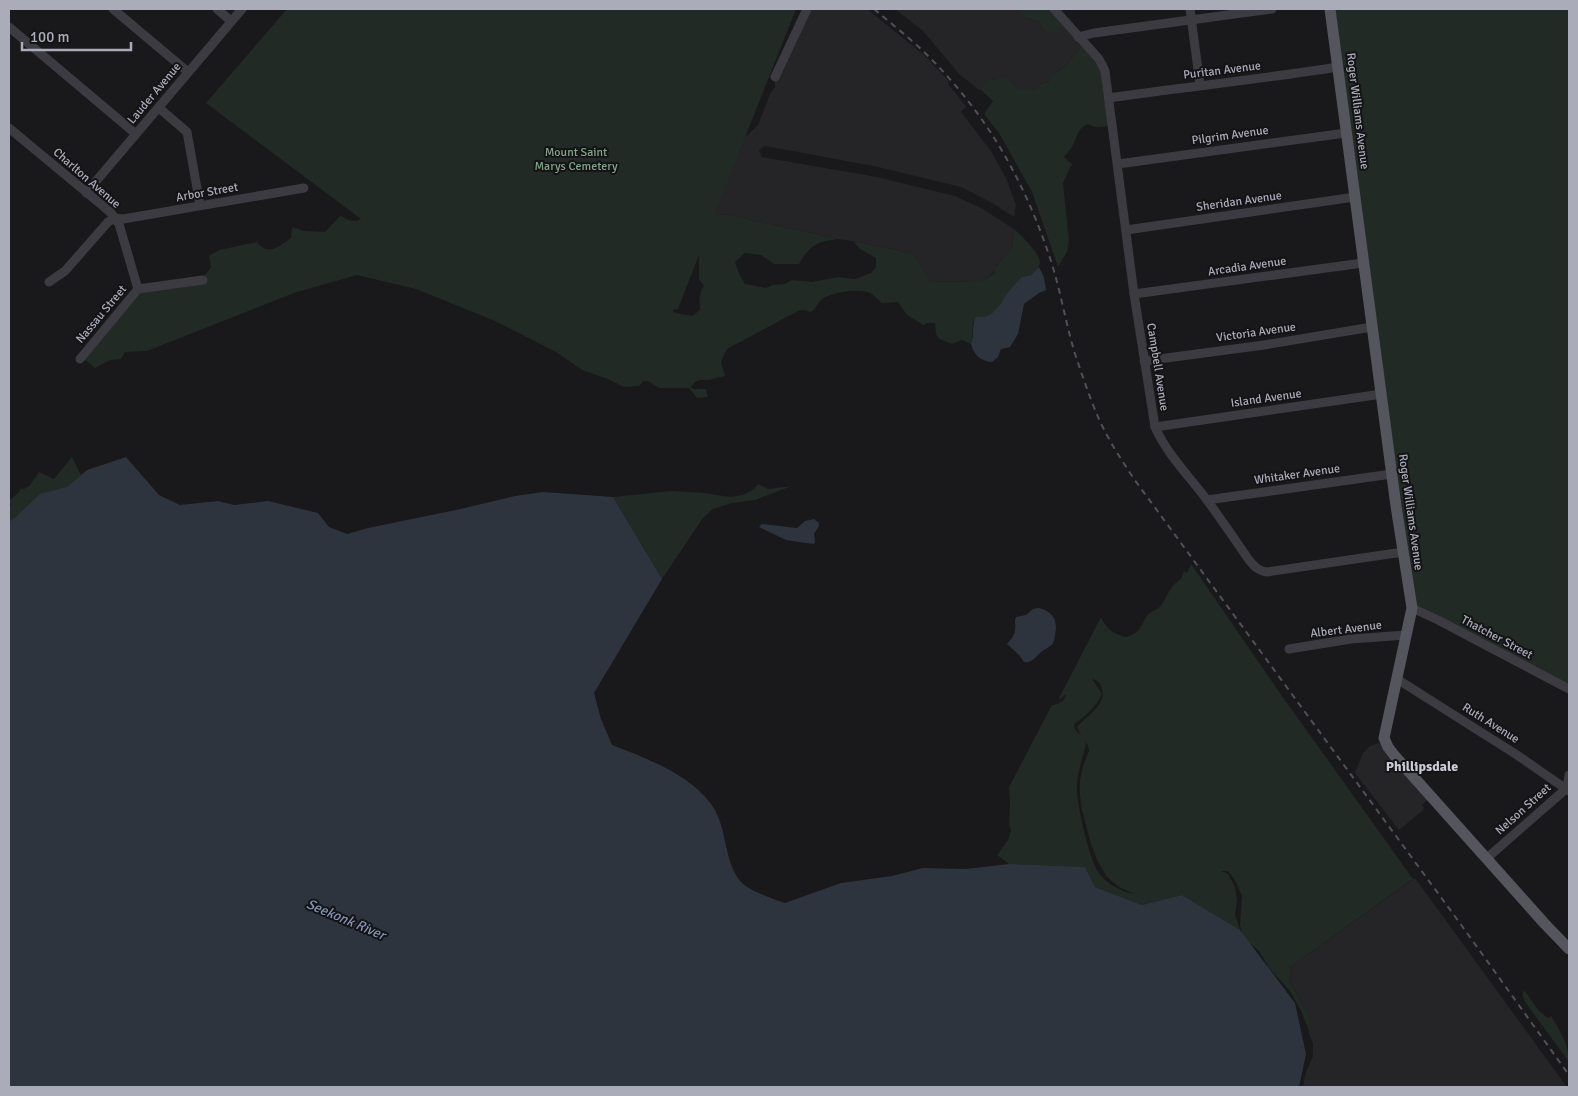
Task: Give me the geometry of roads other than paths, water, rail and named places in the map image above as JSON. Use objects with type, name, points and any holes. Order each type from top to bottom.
[{"type":"main road","name":"Roger Williams Avenue","points":[[1330,9],[1363,263],[1412,608],[1384,733],[1385,743],[1569,949]]},
{"type":"street","points":[[113,9],[188,72]]},
{"type":"street","points":[[217,9],[231,21]]},
{"type":"street","name":"Lauder Avenue","points":[[86,193],[242,9]]},
{"type":"street","points":[[775,77],[807,9]]},
{"type":"street","name":"Campbell Avenue","points":[[1054,9],[1104,66],[1134,294],[1155,427],[1159,437],[1249,560],[1256,568],[1262,571],[1267,572],[1403,552]]},
{"type":"street","points":[[1190,9],[1200,85]]},
{"type":"street","points":[[1078,37],[1094,32],[1272,9]]},
{"type":"street","points":[[9,27],[136,134]]},
{"type":"street","name":"Puritan Avenue","points":[[1109,98],[1200,85],[1262,79],[1338,67]]},
{"type":"street","points":[[158,108],[187,132],[200,205]]},
{"type":"street","name":"Charlton Avenue","points":[[9,128],[115,218],[123,235],[138,289]]},
{"type":"street","name":"Pilgrim Avenue","points":[[1118,164],[1346,133]]},
{"type":"street","name":"Arbor Street","points":[[115,218],[123,219],[304,188]]},
{"type":"street","name":"Sheridan Avenue","points":[[1126,230],[1355,197]]},
{"type":"street","points":[[49,282],[65,271],[108,222],[115,218]]},
{"type":"street","name":"Arcadia Avenue","points":[[1134,294],[1363,263]]},
{"type":"street","name":"Nassau Street","points":[[80,359],[138,289],[203,280]]},
{"type":"street","name":"Victoria Avenue","points":[[1144,361],[1372,327]]},
{"type":"street","name":"Island Avenue","points":[[1155,427],[1382,394]]},
{"type":"street","name":"Whitaker Avenue","points":[[1206,500],[1392,474]]},
{"type":"street","name":"Thatcher Street","points":[[1412,608],[1569,689]]},
{"type":"street","name":"Albert Avenue","points":[[1289,648],[1351,639],[1406,635]]},
{"type":"street","name":"Ruth Avenue","points":[[1397,679],[1568,789]]},
{"type":"street","name":"Nelson Street","points":[[1487,858],[1568,789],[1569,775]]},
{"type":"water","points":[[1039,267],[1044,277],[1046,290],[1024,304],[1018,334],[1010,347],[1001,349],[998,357],[992,362],[981,359],[971,344],[976,317],[984,317],[991,314],[1022,277],[1031,275]]},
{"type":"water","name":"Seekonk River","points":[[126,457],[159,495],[180,505],[218,501],[234,505],[268,501],[318,513],[329,527],[347,534],[515,496],[543,492],[613,497],[662,579],[594,693],[601,719],[612,745],[666,768],[702,793],[716,813],[731,864],[741,882],[750,889],[785,903],[841,883],[892,876],[923,868],[966,869],[1009,864],[1085,867],[1095,887],[1142,905],[1182,895],[1240,930],[1295,1003],[1306,1054],[1299,1087],[9,1087],[9,522],[40,494],[67,487],[87,470]]},
{"type":"water","points":[[814,519],[819,523],[819,526],[814,534],[815,543],[813,544],[786,540],[759,527],[762,524],[797,528],[805,521]]},
{"type":"water","points":[[1039,608],[1048,612],[1054,618],[1056,630],[1054,640],[1051,646],[1033,660],[1024,662],[1007,644],[1014,634],[1016,617],[1026,615],[1033,609]]},
{"type":"railway","points":[[874,9],[919,47],[953,83],[988,129],[1017,178],[1050,258],[1073,347],[1095,409],[1111,443],[1134,479],[1569,1075]]},
{"type":"district","name":"Phillipsdale","points":[[1422,766]]},
{"type":"park label","name":"Mount Saint Marys Cemetery","points":[[576,159]]}]
